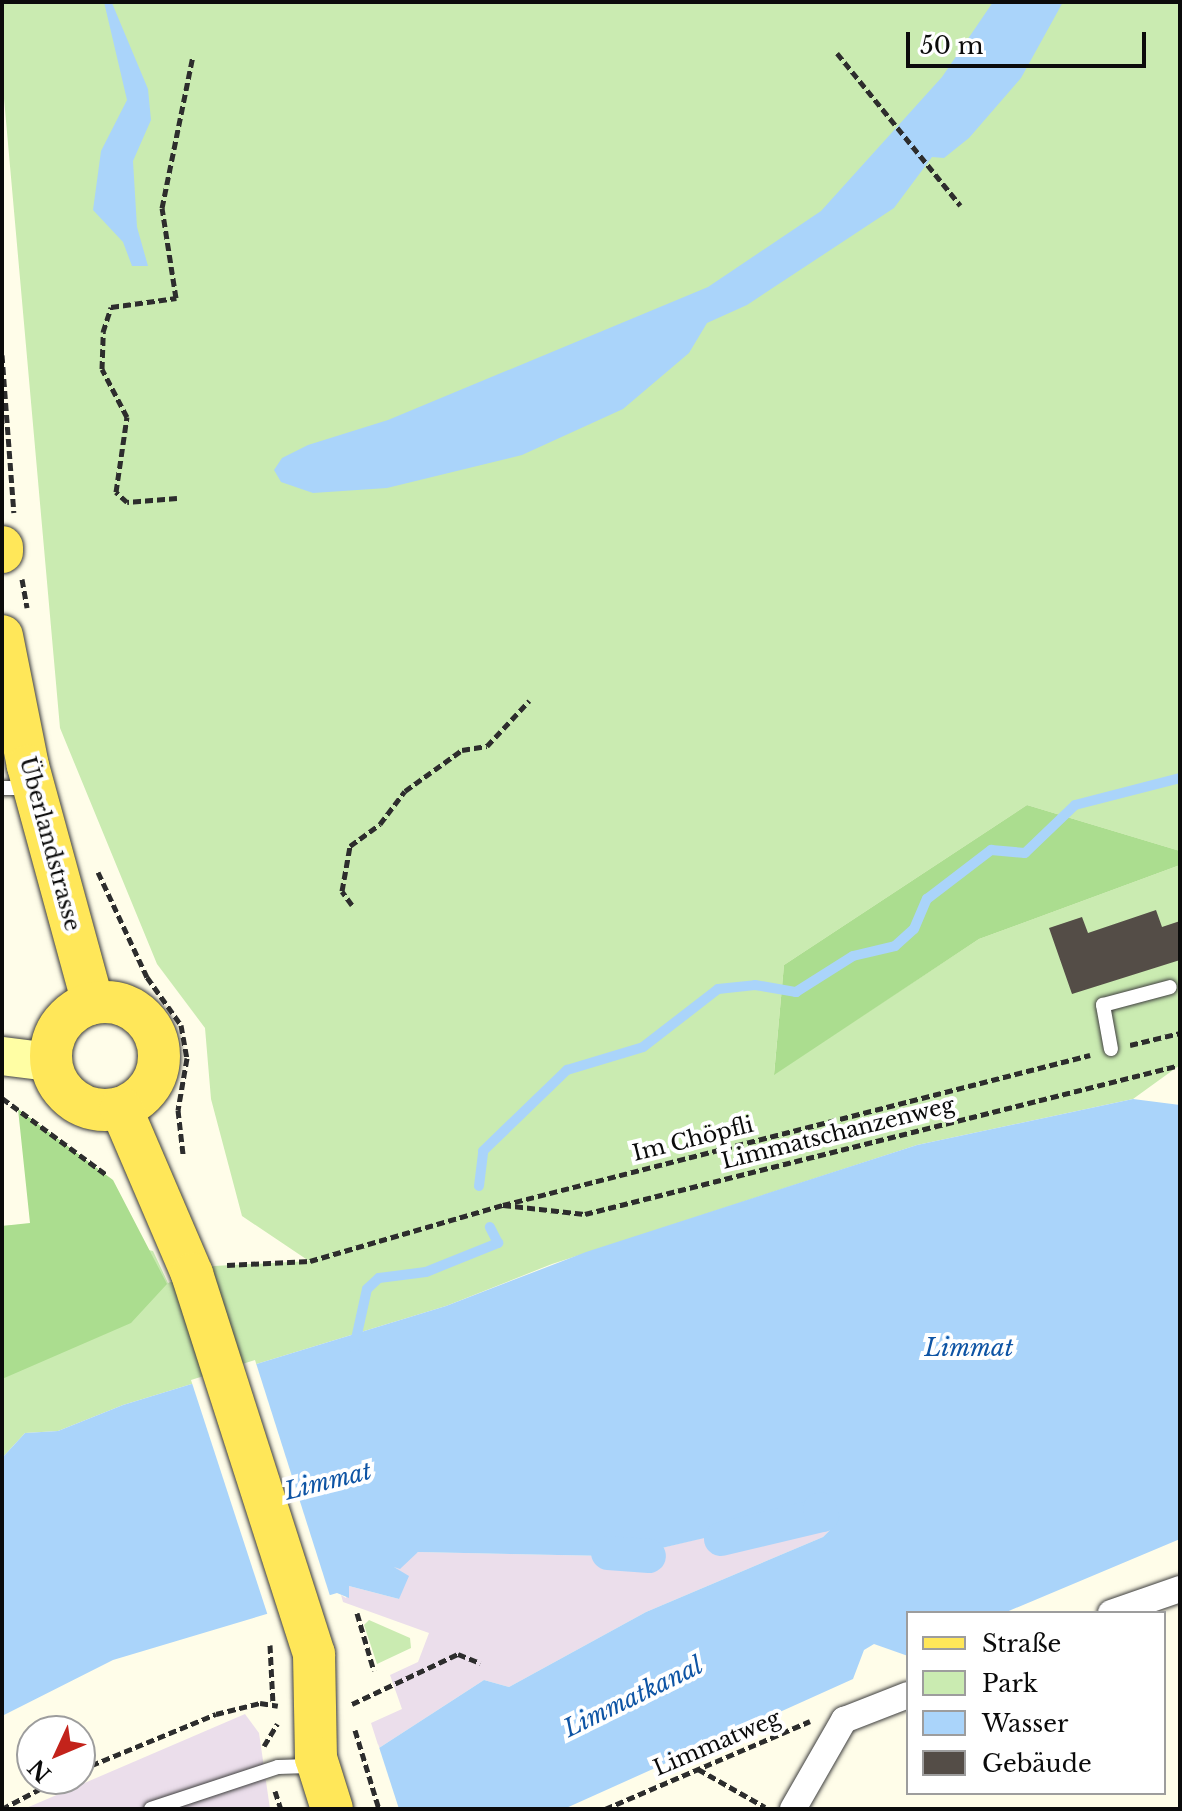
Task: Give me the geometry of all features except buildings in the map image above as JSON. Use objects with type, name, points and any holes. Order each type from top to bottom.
[{"type":"main road","name":"Überlandstrasse","points":[[9,634],[18,788],[93,1003]]},
{"type":"main road","points":[[93,1003],[133,1010],[157,1042],[153,1083],[121,1108],[102,1111],[75,1101],[56,1080],[50,1062],[66,1018],[93,1003]]},
{"type":"main road","points":[[2,1056],[50,1062]]},
{"type":"main road","points":[[121,1108],[204,1311],[317,1678],[318,1766],[332,1809]]},
{"type":"street","points":[[1117,1611],[1180,1589]]},
{"type":"street","points":[[793,1809],[844,1720],[906,1696]]},
{"type":"lane","points":[[1111,1049],[1103,1005],[1170,987]]},
{"type":"lane","points":[[151,1809],[278,1767],[318,1766]]},
{"type":"lane","points":[[205,1809],[213,1791]]},
{"type":"path","points":[[837,53],[960,205]]},
{"type":"path","points":[[177,498],[127,502],[116,492],[127,417],[102,369],[103,332],[111,307],[123,302],[165,304],[176,298],[162,208],[193,56]]},
{"type":"path","points":[[2,355],[9,634]]},
{"type":"path","points":[[352,905],[342,891],[350,846],[380,824],[405,791],[462,750],[487,746],[529,701]]},
{"type":"path","points":[[93,862],[147,977],[181,1025],[187,1058],[178,1110],[187,1168]]},
{"type":"path","name":"Im Chöpfli","points":[[214,1266],[310,1261],[503,1205],[1180,1033]]},
{"type":"path","name":"Limmatschanzenweg","points":[[503,1205],[585,1214],[1180,1065]]},
{"type":"path","points":[[2,1098],[75,1146],[113,1180]]},
{"type":"path","points":[[357,1613],[374,1671]]},
{"type":"path","points":[[269,1636],[273,1704]]},
{"type":"path","points":[[363,1700],[458,1654],[480,1663]]},
{"type":"path","points":[[96,1763],[216,1714],[273,1704],[284,1708]]},
{"type":"path","name":"Limmatweg","points":[[605,1809],[816,1718],[844,1720]]},
{"type":"path","points":[[356,1736],[379,1809]]},
{"type":"path","points":[[698,1769],[769,1809]]},
{"type":"path","points":[[2,1809],[29,1795]]},
{"type":"path","points":[[277,1798],[281,1809]]},
{"type":"shaded area","points":[[828,1507],[836,1524],[823,1537],[646,1612],[509,1687],[484,1680],[379,1748],[371,1723],[402,1709],[390,1675],[418,1662],[429,1633],[343,1602],[341,1595],[346,1598],[349,1586],[399,1599],[401,1572],[394,1567],[418,1552],[608,1556],[608,1550],[649,1551]]},
{"type":"shaded area","points":[[245,1714],[259,1733],[270,1809],[24,1809],[57,1795],[96,1795],[96,1778]]},
{"type":"green space","points":[[2,2],[1180,2],[1180,851],[1027,805],[784,965],[774,1074],[979,939],[1180,865],[1180,1065],[1133,1099],[917,1145],[552,1264],[446,1306],[123,1405],[58,1431],[25,1433],[2,1458],[2,1226],[30,1224],[153,1251],[168,1283],[214,1266],[309,1261],[242,1216],[211,1099],[205,1028],[157,964],[60,728],[2,76]]},
{"type":"green space","points":[[1027,805],[1180,851],[1180,865],[979,939],[774,1075],[784,965]]},
{"type":"green space","points":[[18,1109],[113,1180],[167,1284],[131,1323],[2,1379],[2,1226],[30,1223]]},
{"type":"green space","points":[[369,1620],[410,1638],[411,1648],[377,1664],[364,1625]]},
{"type":"water","points":[[104,2],[112,3],[148,89],[151,120],[133,161],[137,227],[148,266],[132,266],[123,242],[93,210],[101,151],[127,100]]},
{"type":"water","points":[[993,2],[1063,2],[1021,78],[969,138],[944,158],[932,157],[894,208],[747,305],[707,323],[689,353],[623,409],[522,455],[387,488],[313,493],[281,482],[274,470],[282,458],[308,445],[388,420],[708,287],[821,211],[942,77]]},
{"type":"water","name":"Limmat","points":[[1133,1099],[1180,1105],[1180,1539],[1009,1611],[906,1611],[906,1655],[874,1644],[864,1650],[853,1679],[564,1809],[307,1809],[379,1748],[484,1680],[509,1687],[646,1612],[823,1537],[836,1524],[833,1508],[649,1551],[609,1550],[608,1556],[418,1552],[400,1569],[394,1567],[409,1576],[399,1599],[349,1586],[349,1598],[337,1593],[113,1660],[2,1716],[2,1458],[25,1433],[58,1431],[123,1405],[446,1306],[586,1252],[917,1145]]},
{"type":"pier","points":[[255,1360],[331,1599],[268,1616],[191,1380]]},
{"type":"pier","points":[[378,1744],[399,1809],[303,1809],[304,1806]]},
{"type":"waterway","points":[[479,1186],[483,1151],[567,1070],[643,1047],[718,989],[755,985],[796,992],[853,956],[895,946],[914,929],[927,899],[991,850],[1025,853],[1075,805],[1180,778]]},
{"type":"waterway","points":[[354,1348],[367,1289],[379,1278],[426,1272],[498,1243],[490,1227]]},
{"type":"waterway","points":[[721,1539],[822,1515],[820,1509]]},
{"type":"waterway","points":[[608,1553],[649,1556]]},
{"type":"water label","name":"Limmatkanal","points":[[633,1697]]}]
